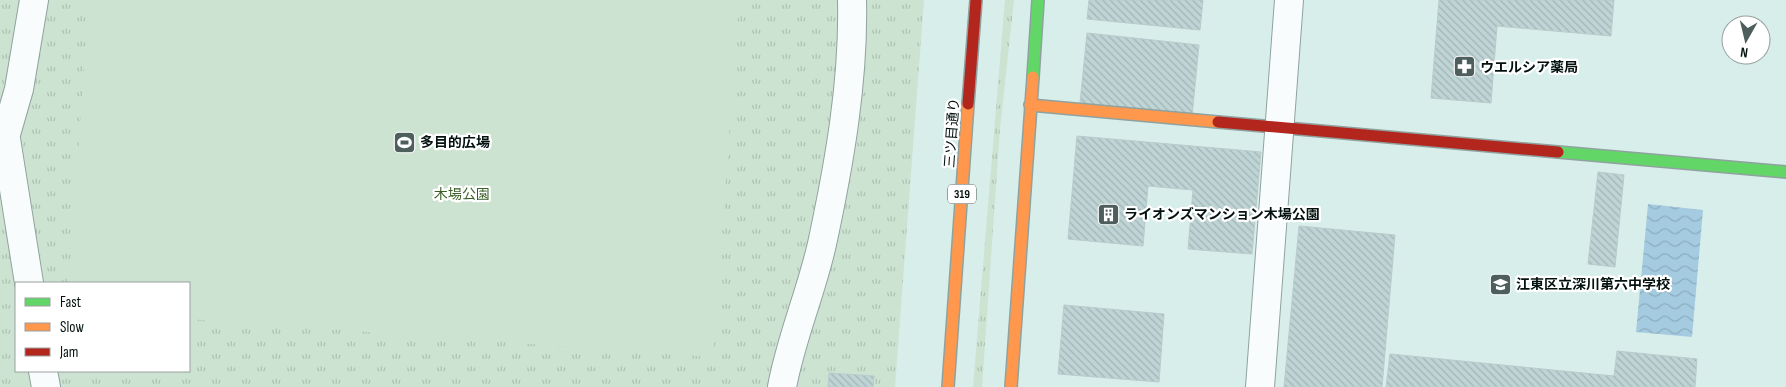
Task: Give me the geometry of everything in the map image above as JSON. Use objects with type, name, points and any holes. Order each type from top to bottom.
[{"type":"main road","name":"三ツ目通り","points":[[948,387],[976,0]]},
{"type":"main road","points":[[1011,387],[1038,0]]},
{"type":"main road","points":[[1030,105],[1786,172]]},
{"type":"street","points":[[29,282],[3,147],[19,89],[34,0]]},
{"type":"street","points":[[782,387],[786,363],[822,246],[842,136],[852,0]]},
{"type":"street","points":[[1260,387],[1288,0]]},
{"type":"street","points":[[43,372],[46,387]]},
{"type":"green space","name":"多目的広場","points":[[0,0],[924,0],[895,387],[0,387]]},
{"type":"green space","name":"多目的広場","points":[[89,0],[739,0],[713,357],[190,319],[190,282],[69,282]]},
{"type":"green space","points":[[1005,0],[1014,0],[1000,129],[982,387],[973,387]]},
{"type":"water","points":[[1648,204],[1703,210],[1692,337],[1636,332]]},
{"type":"building","points":[[1089,0],[1203,0],[1200,30],[1087,19]]},
{"type":"building","name":"ウエルシア薬局","points":[[1439,0],[1614,0],[1611,36],[1497,26],[1491,103],[1431,98]]},
{"type":"building","points":[[1087,33],[1199,45],[1192,116],[1080,103]]},
{"type":"building","name":"ライオンズマンション木場公園","points":[[1077,136],[1261,152],[1252,254],[1188,249],[1193,190],[1148,186],[1143,246],[1068,239]]},
{"type":"building","points":[[1598,172],[1624,175],[1615,267],[1588,264]]},
{"type":"building","points":[[1299,226],[1395,235],[1382,387],[1284,387]]},
{"type":"building","points":[[1064,305],[1164,314],[1159,382],[1058,374]]},
{"type":"building","points":[[1617,351],[1697,359],[1695,387],[1386,387],[1390,354],[1614,376]]},
{"type":"building","points":[[829,373],[874,376],[873,387],[828,387]]},
{"type":"traffic: fast","points":[[1033,77],[1038,0]]},
{"type":"traffic: fast","points":[[1558,152],[1786,172]]},
{"type":"traffic: slow","points":[[1011,387],[1033,77]]},
{"type":"traffic: slow","points":[[948,387],[968,104]]},
{"type":"traffic: slow","points":[[1030,105],[1218,122]]},
{"type":"traffic: jam","points":[[968,104],[976,0]]},
{"type":"traffic: jam","points":[[1218,122],[1558,152]]},
{"type":"place","name":"ウエルシア薬局","points":[[1464,67]]},
{"type":"place","name":"多目的広場","points":[[404,142]]},
{"type":"place","name":"ライオンズマンション木場公園","points":[[1108,214]]},
{"type":"place","name":"江東区立深川第六中学校","points":[[1500,284]]},
{"type":"park label","name":"木場公園","points":[[462,194]]}]
